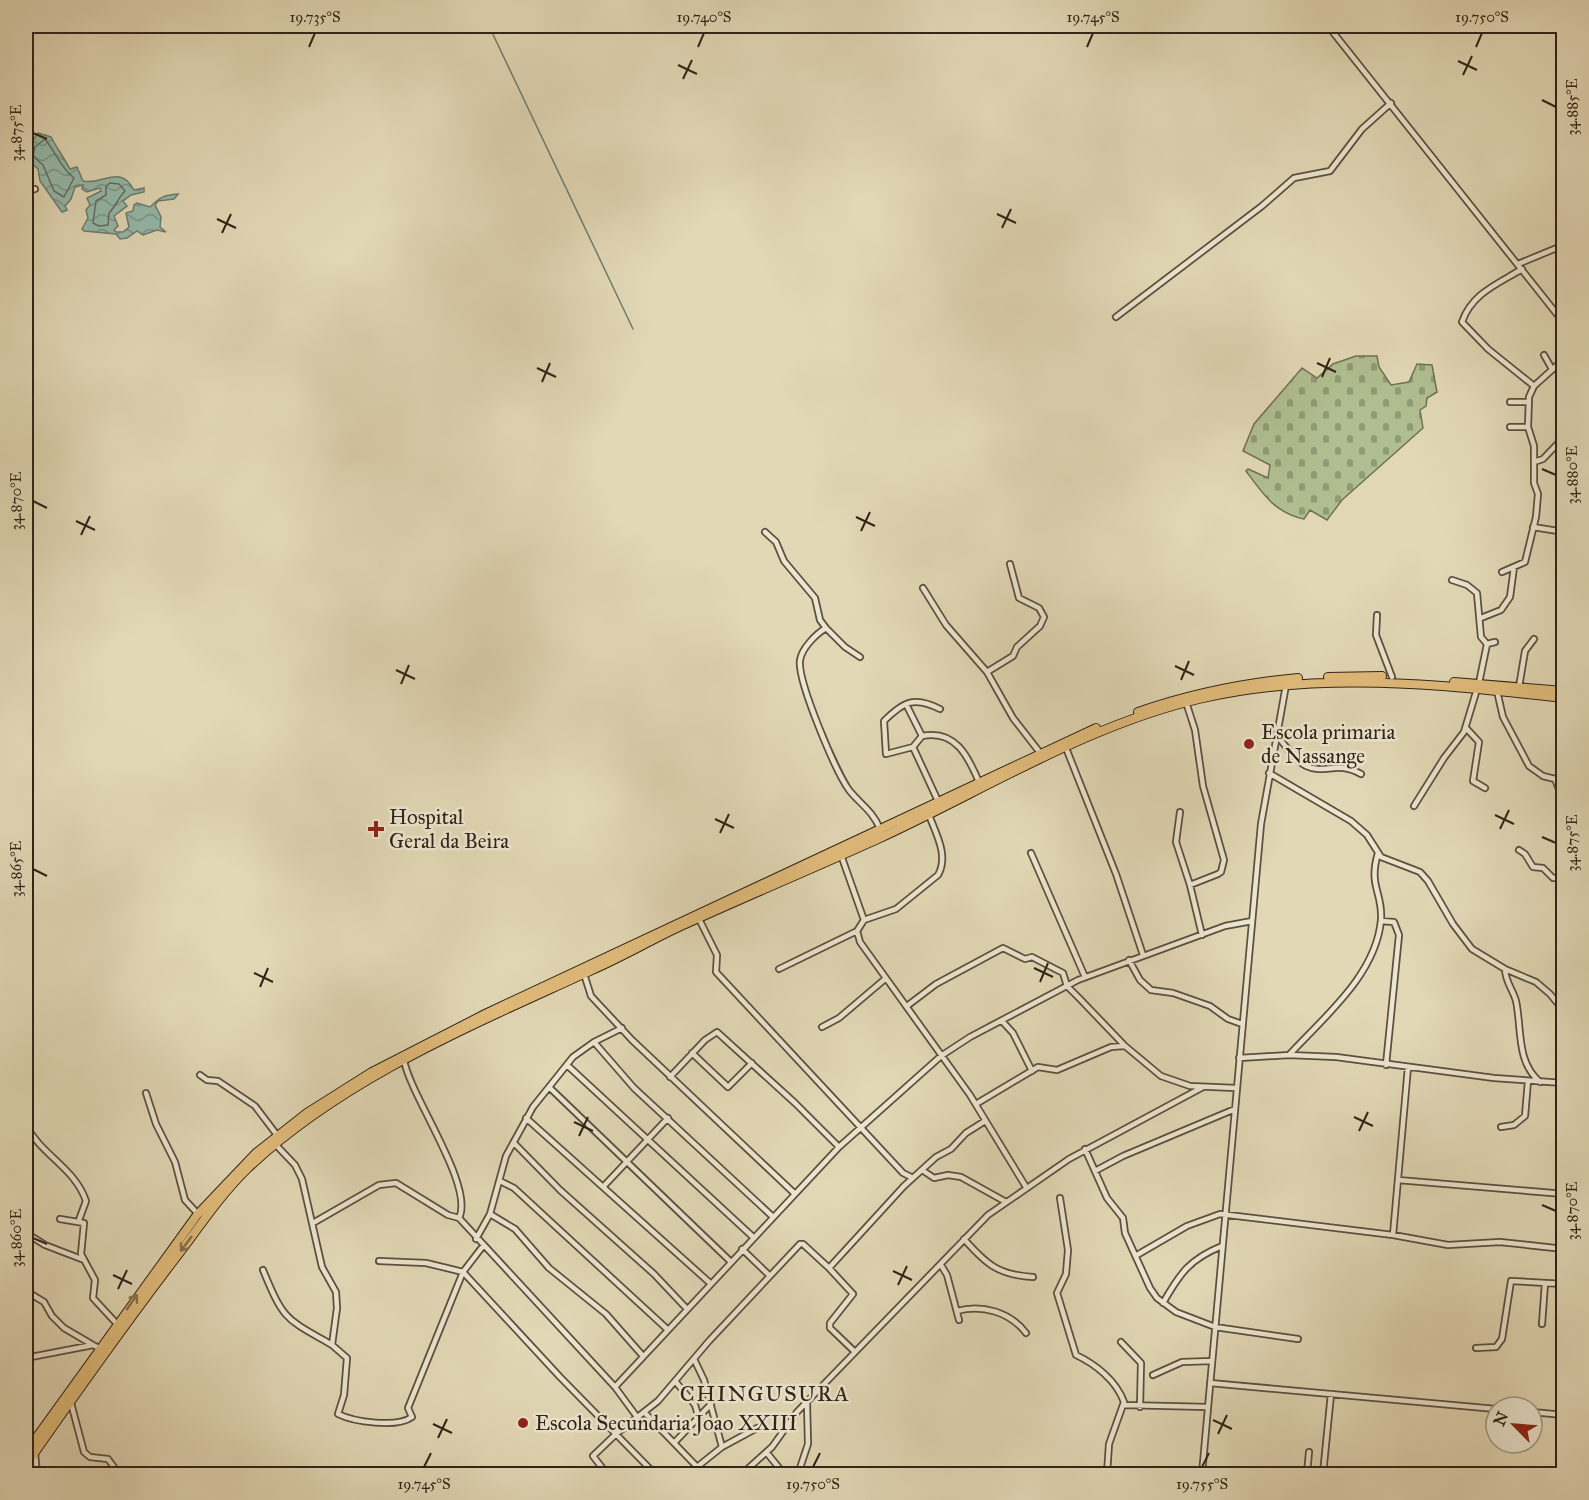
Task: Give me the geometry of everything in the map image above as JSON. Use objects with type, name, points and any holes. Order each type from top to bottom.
[{"type":"highway","points":[[26,1452],[117,1323],[202,1217],[249,1168],[333,1102],[404,1060],[699,919],[929,815],[1105,724],[1153,707],[1236,686],[1306,678],[1392,677],[1563,698]]},
{"type":"highway","points":[[26,1465],[71,1403],[100,1348],[229,1179],[277,1135],[330,1097],[407,1052],[667,927],[979,782],[1066,748],[1104,730],[1186,702],[1286,685],[1365,681],[1563,691]]},
{"type":"street","points":[[1328,26],[1563,323]]},
{"type":"street","points":[[1116,317],[1239,224],[1294,178],[1330,171],[1362,129],[1391,103]]},
{"type":"street","points":[[26,179],[32,190],[35,189]]},
{"type":"street","points":[[1518,264],[1563,245]]},
{"type":"street","points":[[1522,269],[1486,291],[1468,307],[1462,322],[1488,349],[1534,386]]},
{"type":"street","points":[[1544,355],[1552,369]]},
{"type":"street","points":[[1502,572],[1527,559],[1533,527],[1538,492],[1534,483],[1534,446],[1528,427],[1529,402],[1534,386],[1563,359]]},
{"type":"street","points":[[1510,402],[1529,402]]},
{"type":"street","points":[[1510,427],[1528,427]]},
{"type":"street","points":[[1534,462],[1543,459],[1563,436]]},
{"type":"street","points":[[1533,527],[1558,531]]},
{"type":"street","points":[[765,532],[776,542],[784,561],[815,598],[820,620],[826,628],[845,647],[860,657]]},
{"type":"street","points":[[987,672],[1013,656],[1017,647],[1040,626],[1044,617],[1039,608],[1019,598],[1011,564]]},
{"type":"street","points":[[1481,618],[1501,610],[1510,597],[1514,567]]},
{"type":"street","points":[[1452,580],[1476,591],[1481,618],[1481,637],[1487,644]]},
{"type":"street","points":[[923,588],[950,631],[987,672],[1013,718],[1042,756]]},
{"type":"street","points":[[1377,615],[1376,635],[1392,677]]},
{"type":"street","points":[[826,628],[807,647],[800,660],[806,687],[819,728],[843,780],[871,812],[880,829]]},
{"type":"street","points":[[1519,687],[1525,651],[1534,639]]},
{"type":"street","points":[[1487,644],[1495,642]]},
{"type":"street","points":[[1414,806],[1466,728],[1487,644]]},
{"type":"street","points":[[1202,1474],[1261,824],[1286,685]]},
{"type":"street","points":[[1497,691],[1503,717],[1529,766],[1543,776],[1555,779],[1563,774]]},
{"type":"street","points":[[940,709],[922,700],[906,704],[884,721],[885,752],[892,754],[913,747],[922,736],[935,734],[945,737],[962,748],[979,782]]},
{"type":"street","points":[[1186,702],[1195,730],[1203,786],[1224,860],[1221,872],[1190,885]]},
{"type":"street","points":[[906,704],[922,736]]},
{"type":"street","points":[[1466,728],[1479,742],[1473,781],[1485,788]]},
{"type":"street","points":[[1276,735],[1299,761],[1308,767],[1324,769],[1343,766],[1361,774]]},
{"type":"street","points":[[913,747],[938,801]]},
{"type":"street","points":[[1066,748],[1116,874],[1143,955]]},
{"type":"street","points":[[1269,773],[1351,821],[1367,836],[1378,853],[1420,872],[1466,942],[1478,954],[1536,982],[1550,994],[1563,1011]]},
{"type":"street","points":[[1555,779],[1563,802]]},
{"type":"street","points":[[1180,812],[1176,842],[1190,885],[1202,935]]},
{"type":"street","points":[[779,969],[857,931],[864,920],[896,909],[938,875],[942,868],[942,851],[929,815]]},
{"type":"street","points":[[1519,850],[1528,858],[1533,867],[1543,868],[1553,878],[1563,878]]},
{"type":"street","points":[[1031,852],[1085,977]]},
{"type":"street","points":[[1289,1055],[1349,988],[1376,949],[1381,906],[1372,877],[1378,853]]},
{"type":"street","points":[[841,855],[864,920]]},
{"type":"street","points":[[699,919],[717,954],[716,972],[903,1173],[913,1178]]},
{"type":"street","points":[[615,1387],[794,1193],[861,1127],[941,1056],[1045,995],[1085,977],[1235,923],[1252,921]]},
{"type":"street","points":[[1381,921],[1394,921],[1399,942],[1386,1065]]},
{"type":"street","points":[[857,931],[860,942],[975,1104],[1026,1187]]},
{"type":"street","points":[[907,1006],[936,984],[1000,947],[1025,959],[1032,957],[1063,973],[1067,986],[1125,1046],[1161,1076],[1179,1083],[1203,1087],[1236,1088]]},
{"type":"street","points":[[1129,960],[1140,980],[1151,990],[1173,993],[1213,1007],[1228,1019],[1242,1024]]},
{"type":"street","points":[[1505,969],[1516,1002],[1523,1055],[1529,1071],[1540,1082]]},
{"type":"street","points":[[584,974],[591,996],[670,1077],[794,1193]]},
{"type":"street","points":[[822,1027],[839,1018],[885,979]]},
{"type":"street","points":[[1002,1021],[1012,1033],[1032,1071]]},
{"type":"street","points":[[476,1239],[490,1214],[503,1162],[526,1118],[573,1057],[594,1042],[622,1028]]},
{"type":"street","points":[[670,1077],[692,1053],[717,1032],[839,1148]]},
{"type":"street","points":[[594,1042],[634,1088],[773,1217]]},
{"type":"street","points":[[975,1104],[1038,1067],[1057,1070],[1111,1047],[1125,1046]]},
{"type":"street","points":[[692,1053],[728,1087],[752,1063]]},
{"type":"street","points":[[1239,1058],[1289,1055],[1336,1057],[1386,1065],[1563,1083]]},
{"type":"street","points":[[404,1060],[407,1076],[439,1133],[456,1181],[462,1209],[459,1218]]},
{"type":"street","points":[[567,1065],[753,1237]]},
{"type":"street","points":[[1394,1235],[1408,1067]]},
{"type":"street","points":[[200,1075],[207,1080],[218,1081],[255,1106],[277,1135]]},
{"type":"street","points":[[1501,1127],[1519,1122],[1525,1116],[1528,1081]]},
{"type":"street","points":[[742,1474],[767,1453],[807,1402],[854,1352],[964,1239],[1006,1202],[1085,1149],[1203,1087]]},
{"type":"street","points":[[550,1088],[730,1261]]},
{"type":"street","points":[[146,1093],[156,1124],[175,1162],[185,1200],[202,1217]]},
{"type":"street","points":[[1095,1171],[1123,1156],[1234,1109]]},
{"type":"street","points":[[526,1118],[710,1283]]},
{"type":"street","points":[[603,1187],[668,1118]]},
{"type":"street","points":[[830,1268],[904,1186],[951,1149],[966,1133],[985,1121]]},
{"type":"street","points":[[26,1125],[36,1142],[73,1176],[86,1202],[79,1220]]},
{"type":"street","points":[[514,1143],[560,1190],[654,1274],[687,1309]]},
{"type":"street","points":[[276,1145],[294,1165],[302,1179],[322,1267],[337,1298],[332,1345]]},
{"type":"street","points":[[1085,1149],[1107,1198],[1123,1218],[1125,1233],[1137,1255],[1150,1288],[1163,1303],[1191,1320],[1215,1327],[1298,1339]]},
{"type":"street","points":[[922,1170],[934,1178],[948,1175],[961,1178],[1006,1202]]},
{"type":"street","points":[[903,1173],[904,1186]]},
{"type":"street","points":[[1398,1180],[1563,1194]]},
{"type":"street","points":[[500,1181],[514,1188],[667,1329]]},
{"type":"street","points":[[313,1222],[352,1203],[374,1188],[389,1183],[396,1183],[448,1215],[459,1218],[615,1387],[637,1417]]},
{"type":"street","points":[[1060,1198],[1068,1250],[1066,1274],[1057,1293],[1068,1335],[1076,1355],[1088,1359],[1109,1379],[1121,1394],[1124,1405],[1110,1438],[1107,1474]]},
{"type":"street","points":[[490,1214],[515,1229],[549,1268],[606,1314],[643,1356]]},
{"type":"street","points":[[1137,1255],[1187,1226],[1215,1214],[1394,1235],[1448,1245],[1500,1242],[1563,1249]]},
{"type":"street","points":[[60,1219],[79,1220]]},
{"type":"street","points":[[79,1220],[84,1227],[81,1246],[84,1260],[95,1282],[93,1292],[95,1303],[117,1323]]},
{"type":"street","points":[[26,1233],[45,1245],[84,1260]]},
{"type":"street","points":[[964,1239],[988,1265],[1015,1275],[1033,1277]]},
{"type":"street","points":[[607,1474],[593,1456],[675,1382],[770,1276],[802,1244],[830,1268],[853,1294],[830,1323],[830,1328],[854,1352]]},
{"type":"street","points":[[263,1270],[285,1316],[301,1329],[332,1345],[345,1356],[348,1364],[338,1414],[369,1422],[410,1420],[412,1417],[408,1408],[464,1272],[483,1246]]},
{"type":"street","points":[[1163,1303],[1181,1271],[1199,1257],[1222,1246]]},
{"type":"street","points":[[742,1249],[770,1276]]},
{"type":"street","points":[[379,1261],[426,1263],[464,1272],[656,1474]]},
{"type":"street","points":[[941,1265],[947,1275],[958,1320]]},
{"type":"street","points":[[1476,1348],[1496,1347],[1502,1339],[1509,1282],[1563,1284]]},
{"type":"street","points":[[1542,1324],[1545,1283]]},
{"type":"street","points":[[26,1291],[44,1302],[55,1320],[100,1348]]},
{"type":"street","points":[[957,1311],[971,1308],[990,1310],[1017,1322],[1026,1333]]},
{"type":"street","points":[[1121,1342],[1141,1363],[1140,1407]]},
{"type":"street","points":[[26,1358],[100,1348]]},
{"type":"street","points":[[694,1359],[704,1380],[722,1447]]},
{"type":"street","points":[[1153,1375],[1182,1362],[1212,1361]]},
{"type":"street","points":[[675,1382],[695,1405],[698,1415]]},
{"type":"street","points":[[1210,1383],[1484,1408]]},
{"type":"street","points":[[1323,1474],[1331,1394]]},
{"type":"street","points":[[798,1474],[808,1444],[807,1402]]},
{"type":"street","points":[[71,1403],[84,1452],[90,1457],[108,1459],[119,1474]]},
{"type":"street","points":[[674,1443],[698,1415],[711,1404]]},
{"type":"street","points":[[1124,1405],[1208,1407]]},
{"type":"street","points":[[644,1412],[704,1474]]},
{"type":"street","points":[[1544,1413],[1563,1415]]},
{"type":"street","points":[[697,1467],[722,1447],[757,1428]]},
{"type":"street","points":[[35,1451],[37,1474]]},
{"type":"street","points":[[1307,1474],[1309,1452]]},
{"type":"street","points":[[767,1453],[784,1474]]},
{"type":"green space","points":[[1356,356],[1377,356],[1379,367],[1391,385],[1409,382],[1417,364],[1432,365],[1437,392],[1427,398],[1426,406],[1420,410],[1423,428],[1342,500],[1327,520],[1310,510],[1304,519],[1294,516],[1277,507],[1246,471],[1248,469],[1268,478],[1270,465],[1243,451],[1254,424],[1302,368],[1317,378],[1333,364]]},
{"type":"water","points":[[38,133],[51,137],[70,169],[77,167],[83,181],[90,182],[117,177],[129,182],[134,190],[144,188],[144,192],[131,195],[123,201],[127,206],[114,216],[118,226],[114,230],[116,232],[123,232],[129,227],[126,213],[133,211],[137,203],[150,207],[162,197],[178,194],[174,199],[158,201],[155,205],[161,217],[160,227],[166,232],[157,230],[143,235],[137,231],[127,238],[120,239],[116,234],[84,231],[82,229],[88,218],[86,210],[90,205],[87,198],[101,191],[100,188],[87,192],[82,189],[83,185],[75,187],[71,199],[65,206],[67,210],[62,212],[40,181],[38,169],[26,158],[29,145]]},
{"type":"waterway","points":[[489,26],[633,329]]},
{"type":"place","name":"Escola primaria de Nassange","points":[[1249,744]]},
{"type":"place","name":"Hospital Geral da Beira","points":[[376,829]]},
{"type":"place","name":"Escola Secundaria Joao XXIII","points":[[523,1423]]},
{"type":"district","name":"CHINGUSURA","points":[[765,1393]]}]
